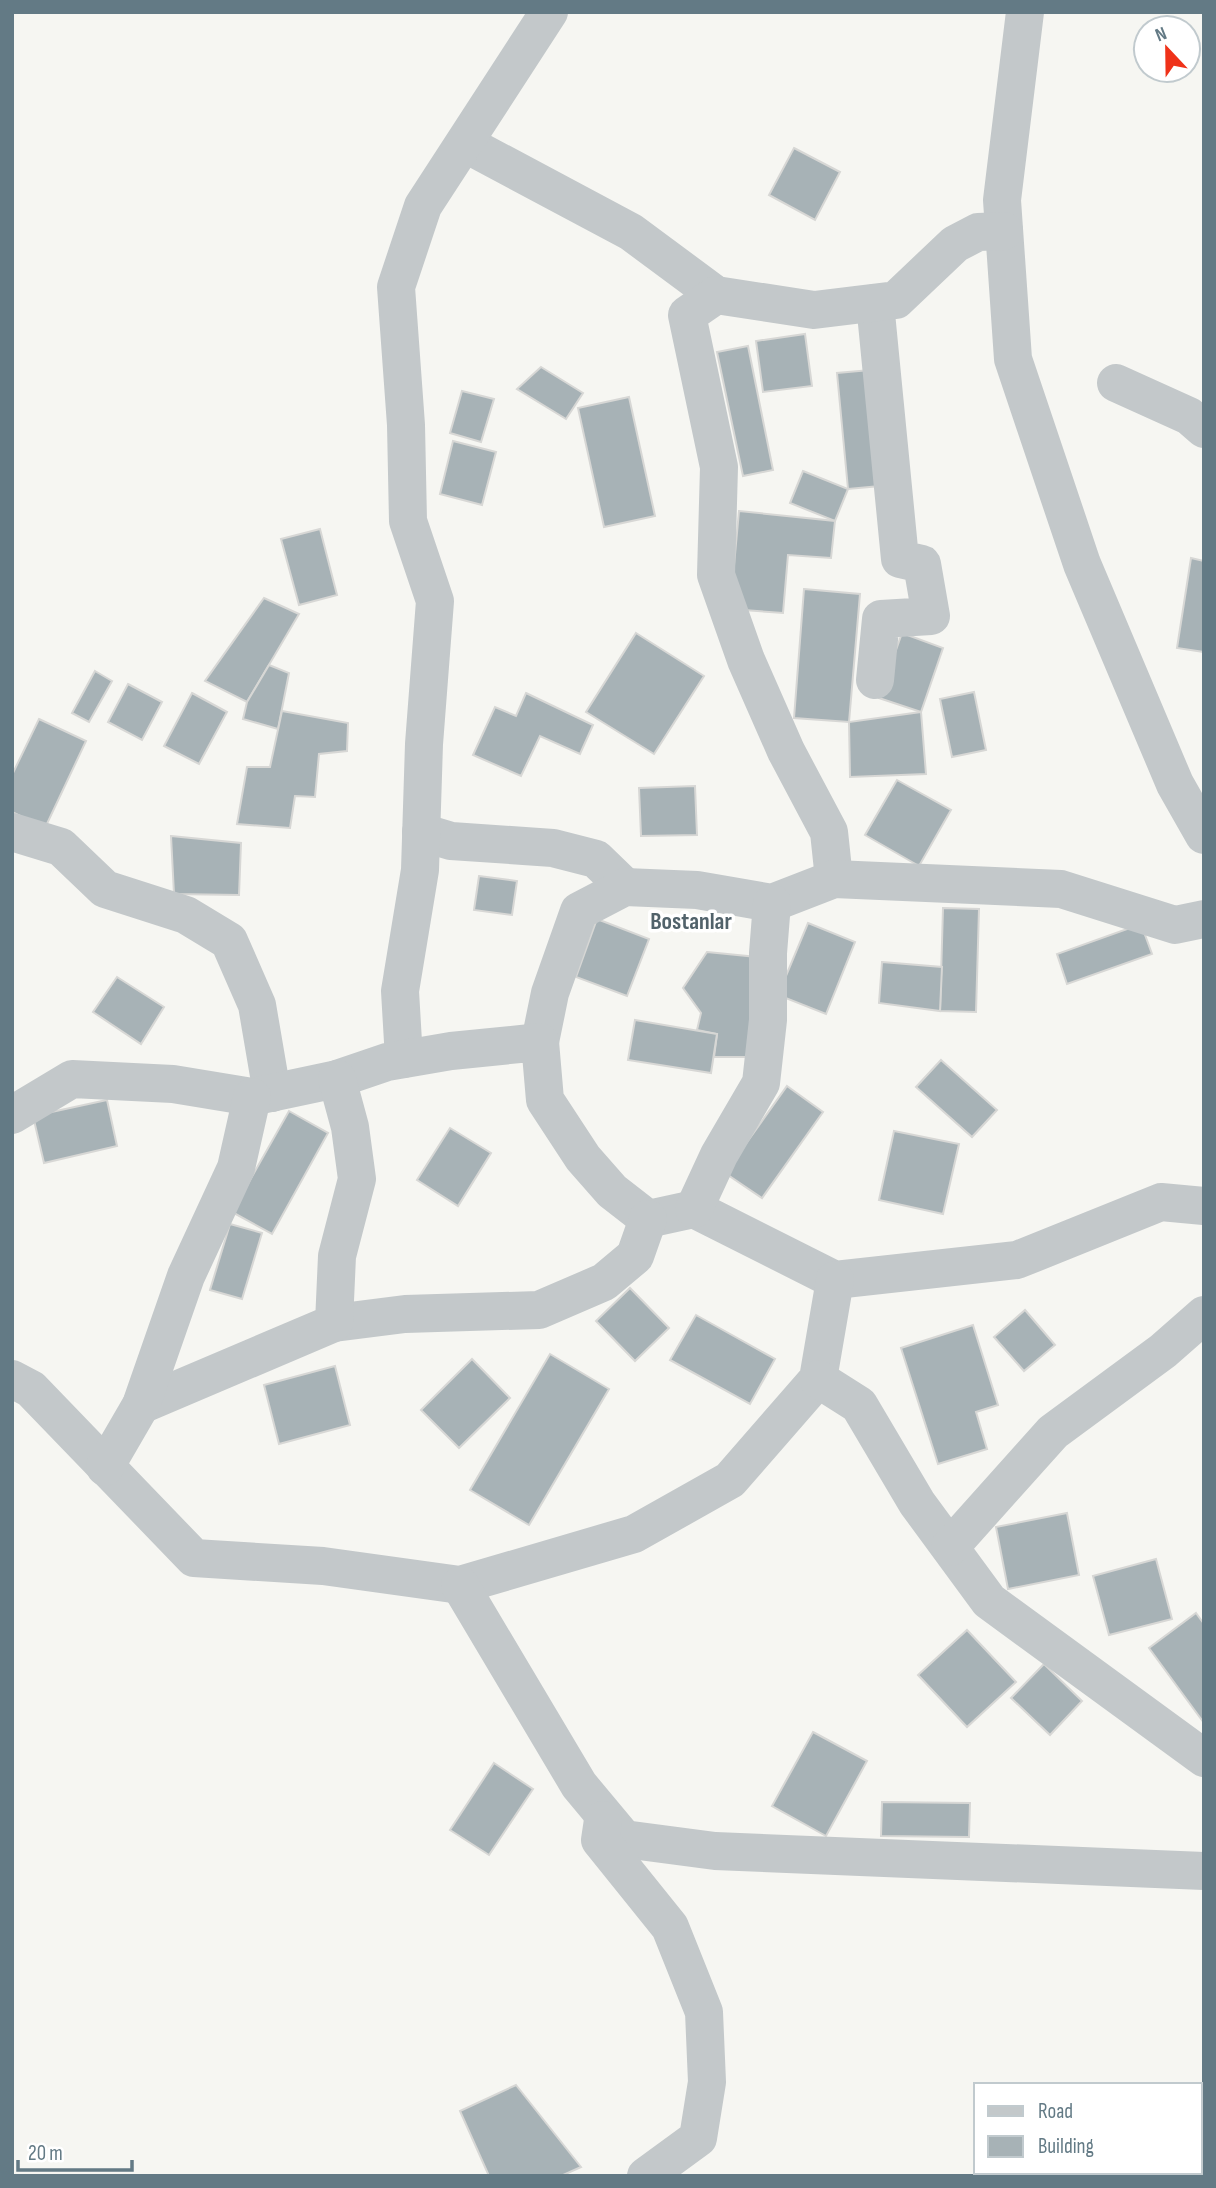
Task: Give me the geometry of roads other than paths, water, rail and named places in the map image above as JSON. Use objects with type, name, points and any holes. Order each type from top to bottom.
[{"type":"street","points":[[404,1059],[400,991],[420,870],[435,601],[408,521],[406,425],[396,287],[423,206],[466,144],[549,12]]},
{"type":"street","points":[[1025,12],[1002,200],[1013,359],[1082,564],[1175,784],[1204,835]]},
{"type":"street","points":[[466,144],[631,232],[716,295],[814,310],[896,300],[955,244],[978,232],[1004,231]]},
{"type":"street","points":[[716,295],[687,315],[719,467],[716,575],[746,660],[786,751],[829,832],[834,879]]},
{"type":"street","points":[[875,303],[900,559],[922,564],[931,616],[881,619],[875,680]]},
{"type":"street","points":[[1116,383],[1189,416],[1204,429]]},
{"type":"street","points":[[12,832],[61,847],[105,889],[186,915],[229,941],[257,1005],[262,1095],[236,1168],[186,1276],[141,1405],[105,1467]]},
{"type":"street","points":[[421,832],[451,841],[564,850],[596,859],[625,887]]},
{"type":"street","points":[[648,1219],[612,1191],[583,1158],[545,1100],[540,1042],[550,993],[579,911],[625,887],[697,890],[772,904],[834,879],[1061,889],[1175,925],[1204,919]]},
{"type":"street","points":[[694,1209],[719,1155],[761,1083],[768,1020],[772,904]]},
{"type":"street","points":[[12,1115],[72,1079],[173,1084],[262,1095],[337,1079],[404,1059],[451,1051],[540,1042]]},
{"type":"street","points":[[334,1323],[337,1256],[357,1179],[350,1127],[337,1079]]},
{"type":"street","points":[[648,1219],[694,1209],[835,1280],[1017,1260],[1161,1202],[1204,1206]]},
{"type":"street","points":[[141,1405],[334,1323],[405,1314],[539,1310],[604,1282],[615,1273],[635,1256],[648,1219]]},
{"type":"street","points":[[12,1379],[31,1389],[194,1558],[323,1566],[460,1585],[634,1534],[730,1479],[818,1379],[835,1280]]},
{"type":"street","points":[[950,1547],[1053,1432],[1163,1351],[1204,1315]]},
{"type":"street","points":[[818,1379],[859,1405],[917,1503],[989,1601],[1204,1758]]},
{"type":"street","points":[[460,1585],[579,1785],[624,1839],[715,1851],[1204,1871]]},
{"type":"street","points":[[604,1815],[600,1840],[670,1927],[704,2012],[707,2082],[698,2137],[646,2176]]},
{"type":"district","name":"Bostanlar","points":[[691,921]]}]
